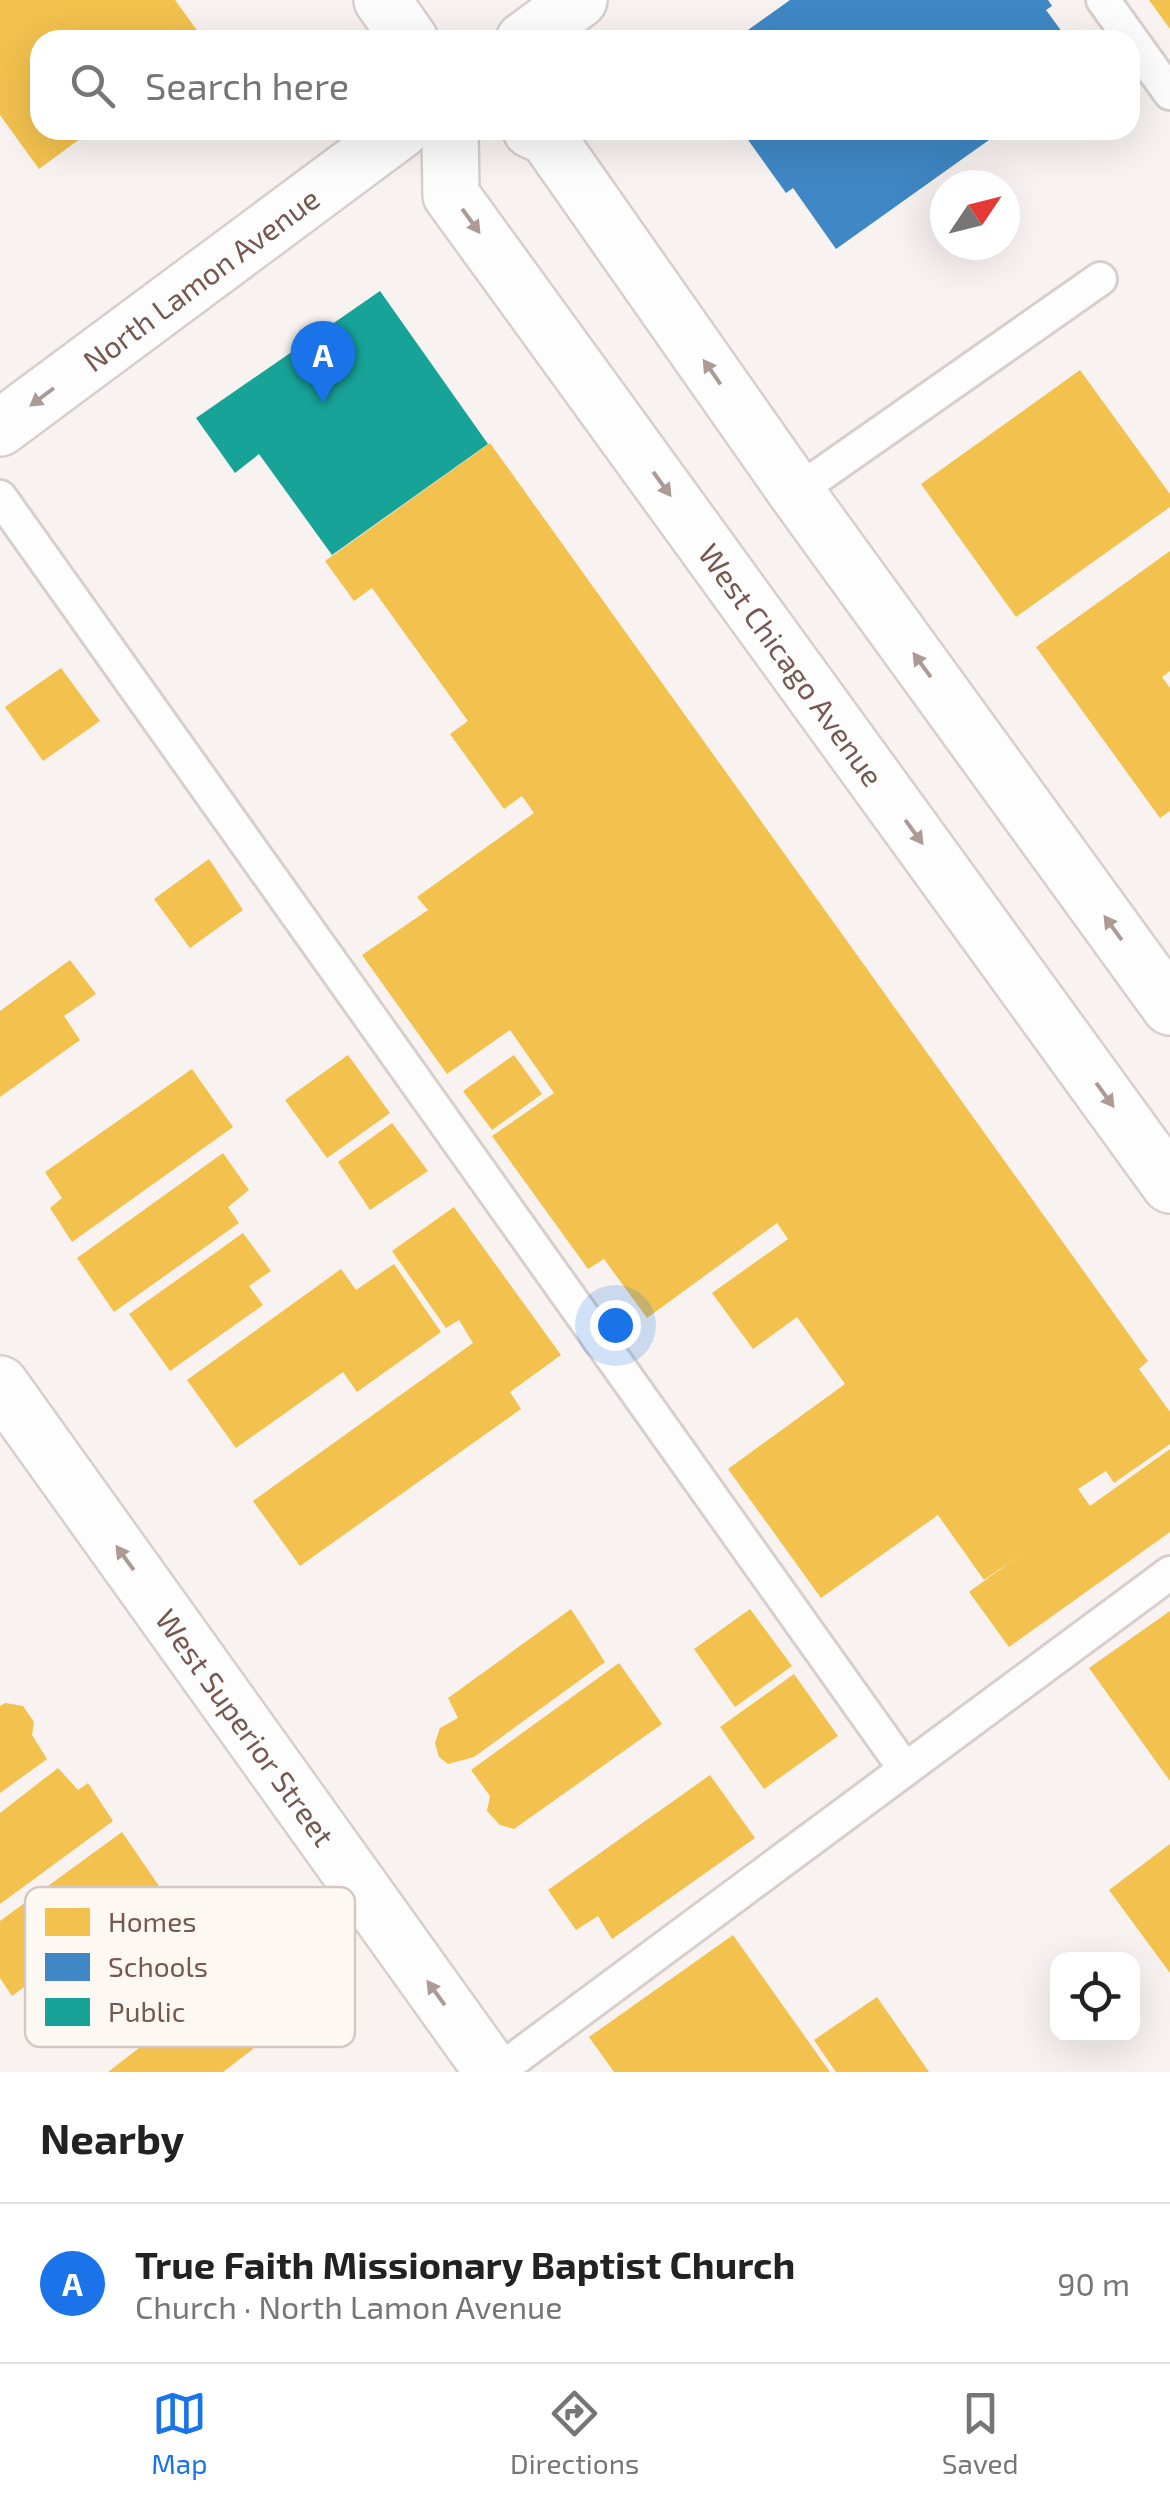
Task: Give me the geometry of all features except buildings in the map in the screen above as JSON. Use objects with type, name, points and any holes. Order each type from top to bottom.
[{"type":"main road","points":[[382,0],[403,30]]},
{"type":"main road","points":[[538,30],[579,0]]},
{"type":"main road","name":"North Lamon Avenue","points":[[0,428],[388,140]]},
{"type":"main road","name":"West Chicago Avenue","points":[[450,140],[452,195],[1170,1185]]},
{"type":"main road","points":[[549,140],[796,492],[1170,1007]]},
{"type":"main road","name":"West Superior Street","points":[[0,1384],[495,2072]]},
{"type":"lane","points":[[1103,0],[1125,30]]},
{"type":"lane","points":[[1140,51],[1170,92]]},
{"type":"lane","points":[[796,492],[1100,279]]},
{"type":"lane","points":[[0,497],[905,1769]]},
{"type":"lane","points":[[495,2072],[1170,1573]]},
{"type":"place","name":"True Faith Missionary Baptist Church","points":[[323,403]]}]
